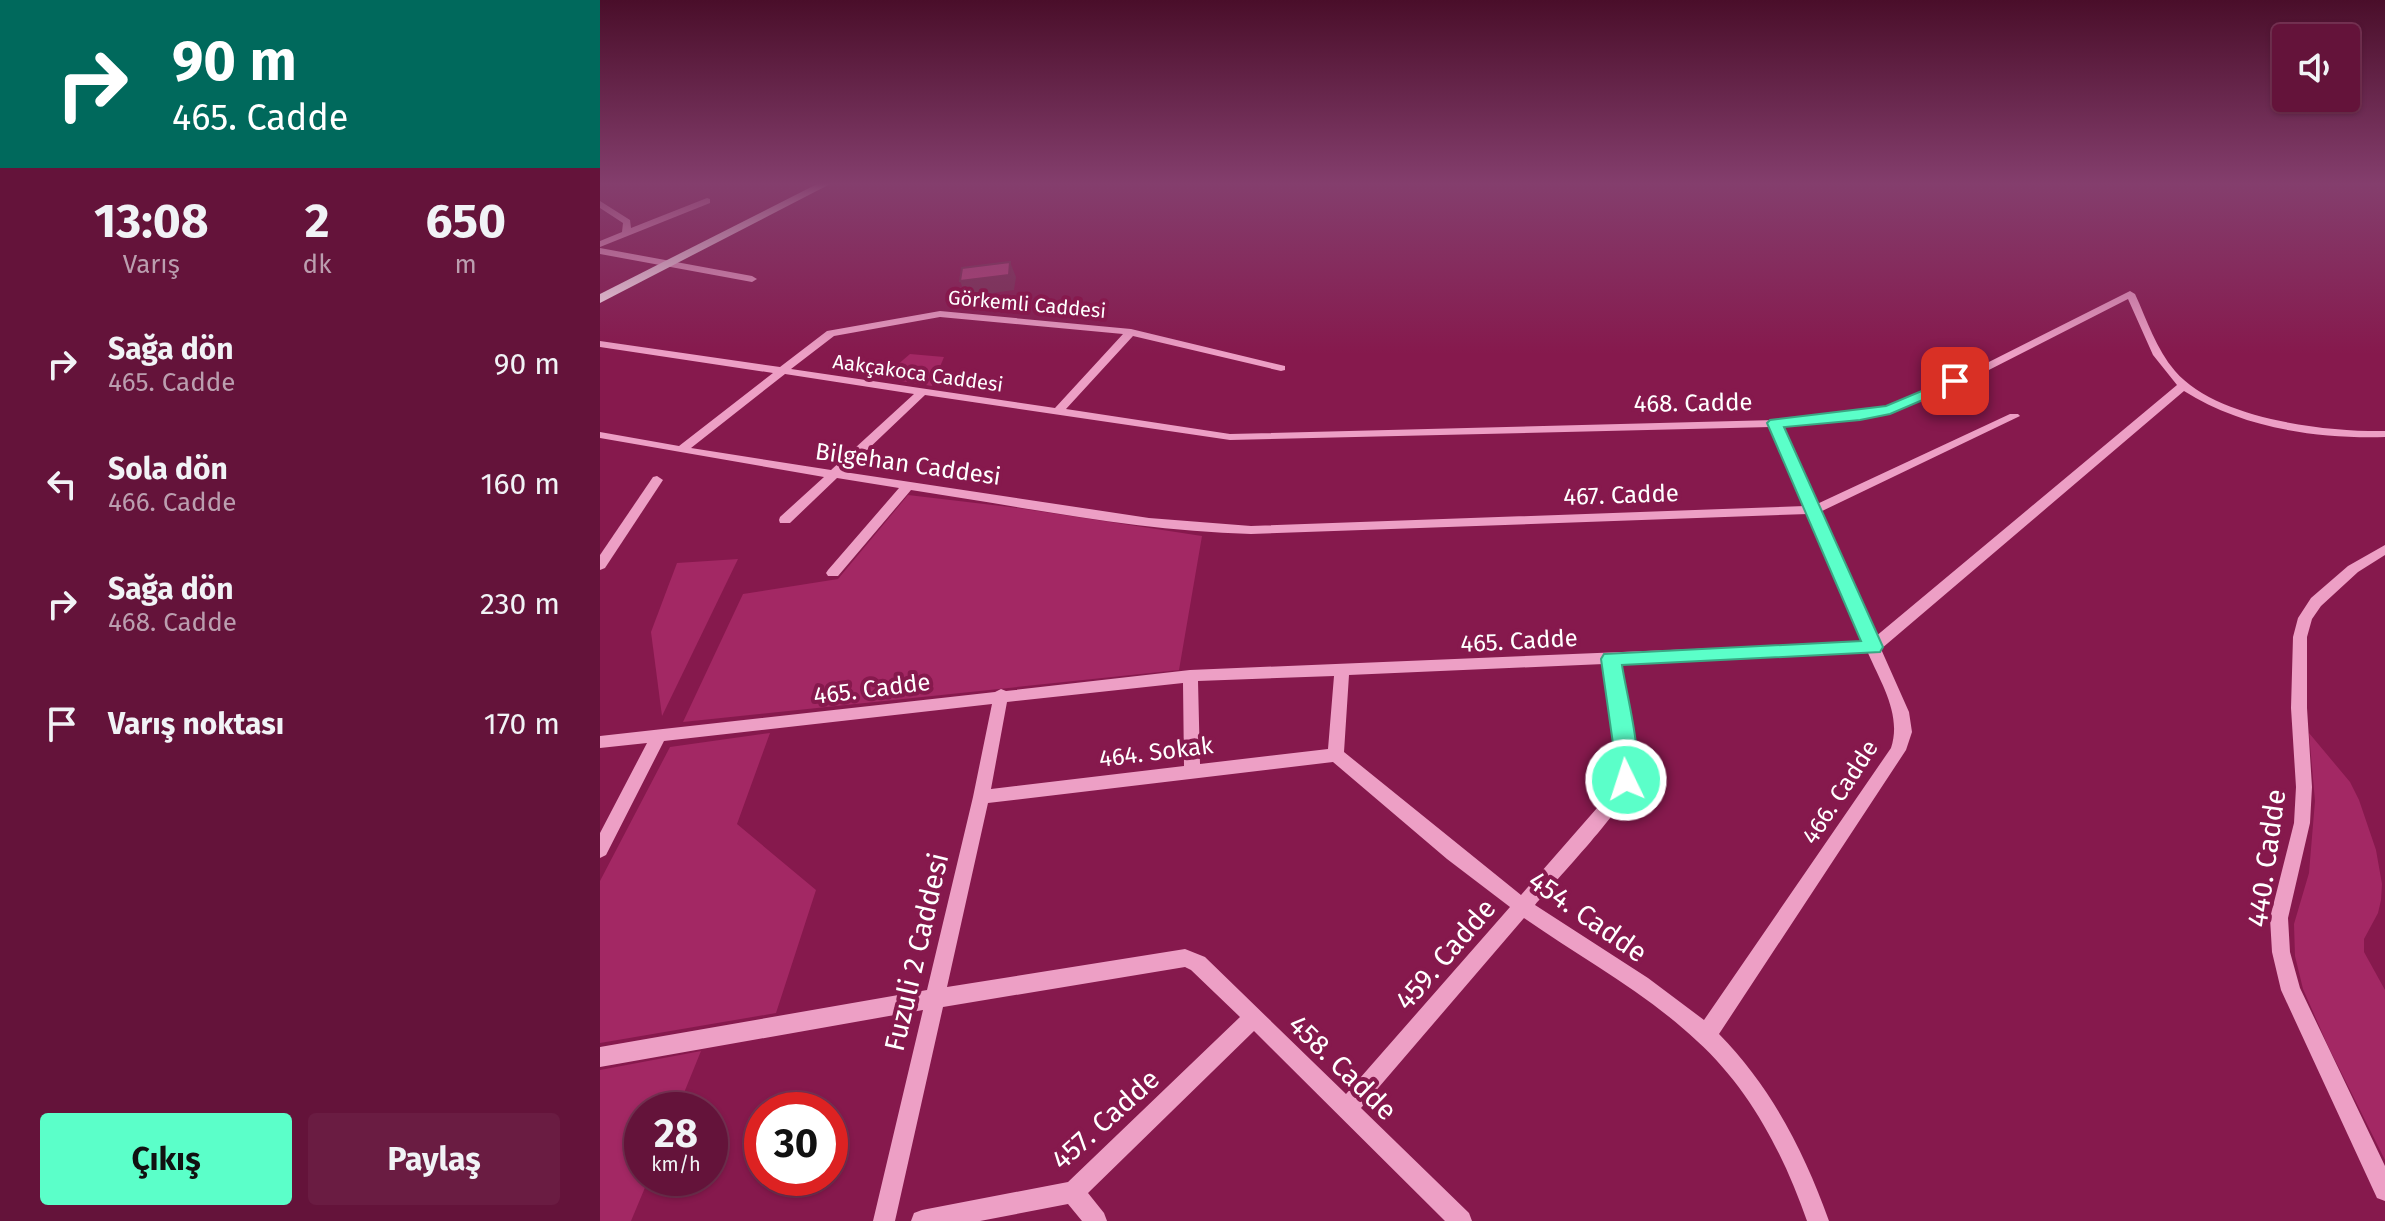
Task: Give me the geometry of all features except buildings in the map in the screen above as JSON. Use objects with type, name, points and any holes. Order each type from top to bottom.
[{"type":"main road","points":[[600,299],[714,240]]},
{"type":"street","points":[[600,251],[752,279]]},
{"type":"street","name":"468. Cadde","points":[[1230,437],[1775,423],[1860,416],[1890,409],[1977,372],[2130,294],[2164,361],[2183,386]]},
{"type":"street","name":"Görkemli Caddesi","points":[[681,450],[831,333],[940,314],[1131,332],[1281,368]]},
{"type":"street","points":[[1059,410],[1131,332]]},
{"type":"street","name":"Aakçakoca Caddesi","points":[[602,345],[1230,437]]},
{"type":"street","points":[[1873,647],[2183,386],[2245,415],[2318,432],[2385,434]]},
{"type":"street","points":[[785,520],[921,393]]},
{"type":"street","name":"467. Cadde","points":[[1210,530],[1814,510],[2014,416]]},
{"type":"street","name":"466. Cadde","points":[[1706,1035],[1898,750],[1904,732],[1901,712],[1775,423]]},
{"type":"street","name":"Bilgehan Caddesi","points":[[600,435],[833,476],[1210,530]]},
{"type":"street","points":[[601,563],[657,480]]},
{"type":"street","points":[[833,573],[908,486]]},
{"type":"street","name":"440. Cadde","points":[[2385,549],[2353,569],[2316,602],[2305,618],[2300,637],[2302,823],[2279,918],[2281,952],[2291,990],[2385,1190]]},
{"type":"street","name":"465. Cadde","points":[[600,742],[1190,676],[1873,647]]},
{"type":"street","name":"459. Cadde","points":[[1346,1109],[1524,908],[1617,797],[1626,780],[1626,757],[1611,659]]},
{"type":"street","points":[[1336,755],[1342,670]]},
{"type":"street","points":[[1190,676],[1192,771]]},
{"type":"street","name":"Fuzuli 2 Caddesi","points":[[884,1221],[981,797],[1001,695]]},
{"type":"street","points":[[600,850],[659,736]]},
{"type":"street","name":"454. Cadde","points":[[1336,755],[1524,908],[1706,1035],[1743,1077],[1772,1118],[1800,1169],[1818,1221]]},
{"type":"street","name":"464. Sokak","points":[[981,797],[1336,755]]},
{"type":"street","name":"458. Cadde","points":[[934,998],[1185,958],[1198,963],[1461,1221]]},
{"type":"street","points":[[600,1057],[934,998]]},
{"type":"street","name":"457. Cadde","points":[[922,1221],[1073,1192],[1253,1018]]},
{"type":"street","points":[[1073,1192],[1096,1221]]},
{"type":"shaded area","points":[[910,354],[944,357],[932,386],[882,378]]},
{"type":"shaded area","points":[[908,495],[1202,536],[1179,670],[683,722],[743,594],[838,579]]},
{"type":"shaded area","points":[[738,559],[662,716],[651,632],[677,563]]},
{"type":"shaded area","points":[[770,733],[737,824],[816,890],[776,1013],[600,1043],[600,881],[670,747]]},
{"type":"shaded area","points":[[2309,733],[2350,782],[2376,850],[2382,884],[2381,900],[2378,913],[2364,939],[2364,952],[2385,990],[2385,1160],[2328,1046],[2303,989],[2295,956],[2294,924],[2309,873],[2315,801]]},
{"type":"shaded area","points":[[701,1051],[684,1092],[624,1092],[624,1196],[641,1196],[631,1221],[600,1221],[600,1070]]},
{"type":"route","points":[[1626,780],[1626,757],[1611,659],[1873,647],[1775,423],[1860,416],[1912,401],[1955,381]]}]
